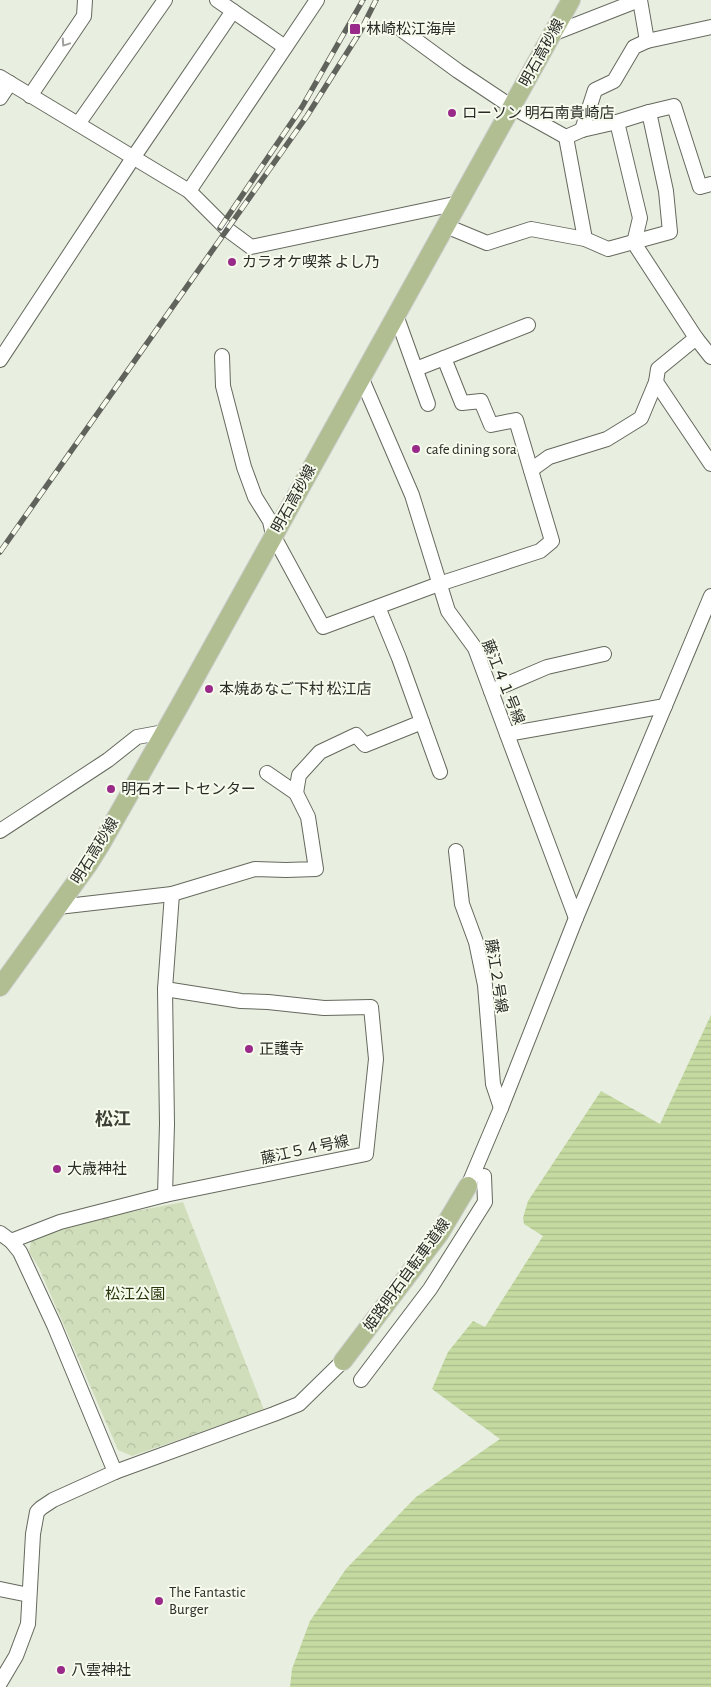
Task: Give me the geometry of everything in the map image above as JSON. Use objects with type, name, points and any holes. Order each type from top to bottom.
[{"type":"main road","name":"明石高砂線","points":[[0,987],[88,866],[446,226],[570,0]]},
{"type":"main road","name":"姫路明石自転車道線","points":[[344,1361],[440,1233],[468,1186]]},
{"type":"street","points":[[30,96],[84,16],[85,0]]},
{"type":"street","points":[[78,124],[165,0]]},
{"type":"street","points":[[217,0],[285,47]]},
{"type":"street","points":[[189,191],[317,0]]},
{"type":"street","points":[[552,34],[640,0],[647,41]]},
{"type":"street","points":[[0,360],[6,340],[233,11]]},
{"type":"street","points":[[582,130],[595,90],[614,81],[634,46],[647,41],[711,27]]},
{"type":"street","points":[[402,30],[512,107],[566,137]]},
{"type":"street","points":[[0,98],[5,80],[189,191],[228,230],[251,247],[458,203]]},
{"type":"street","points":[[566,137],[582,130],[674,106],[700,187],[711,184]]},
{"type":"street","points":[[446,226],[487,243],[531,229],[585,239],[608,249],[670,232],[666,192],[649,112]]},
{"type":"street","points":[[617,122],[640,218],[634,243],[696,338],[710,352]]},
{"type":"street","points":[[566,137],[585,239]]},
{"type":"street","points":[[396,315],[428,404]]},
{"type":"street","points":[[416,369],[528,326]]},
{"type":"street","points":[[531,470],[549,458],[607,439],[641,418],[656,382],[658,369],[696,338]]},
{"type":"street","points":[[222,356],[223,386],[244,467],[255,497],[270,521],[273,535],[323,627],[439,584],[540,551],[552,541],[516,420],[491,426],[481,401],[462,403],[444,358]]},
{"type":"street","name":"藤江４１号線","points":[[361,377],[412,495],[448,611],[475,648],[576,918]]},
{"type":"street","points":[[656,382],[711,464]]},
{"type":"street","points":[[468,1186],[576,918],[711,596]]},
{"type":"street","points":[[378,606],[440,772]]},
{"type":"street","points":[[491,691],[547,667],[604,654]]},
{"type":"street","points":[[507,734],[665,706]]},
{"type":"street","points":[[296,793],[299,775],[320,752],[356,735],[365,745],[422,722]]},
{"type":"street","points":[[0,830],[108,760],[137,737],[164,732]]},
{"type":"street","points":[[58,907],[172,894],[255,869],[316,869],[308,817],[296,793],[267,773]]},
{"type":"street","name":"藤江２号線","points":[[456,851],[462,904],[476,942],[485,986],[493,1084],[501,1108]]},
{"type":"street","points":[[116,1472],[50,1316],[20,1252],[6,1237],[165,1195],[167,1124],[165,989],[172,894]]},
{"type":"street","name":"藤江５４号線","points":[[165,989],[241,1001],[324,1008],[371,1007],[376,1059],[366,1154],[165,1195]]},
{"type":"street","points":[[361,1380],[430,1289],[485,1202],[484,1176]]},
{"type":"street","points":[[0,1683],[16,1656],[28,1624],[33,1534],[37,1512],[53,1500],[116,1472],[298,1404],[344,1361]]},
{"type":"street","points":[[0,1589],[29,1595]]},
{"type":"green space","name":"松江公園","points":[[183,1202],[264,1410],[132,1456],[118,1450],[39,1268],[29,1252],[31,1241],[80,1222]]},
{"type":"shaded area","points":[[711,1015],[711,1687],[290,1687],[292,1669],[310,1621],[346,1569],[416,1497],[500,1439],[432,1389],[448,1352],[473,1321],[485,1327],[543,1236],[524,1224],[523,1218],[528,1201],[601,1091],[660,1124]]},
{"type":"railway","points":[[220,228],[302,107],[363,0]]},
{"type":"railway","points":[[0,552],[307,116],[360,32],[376,0]]},
{"type":"place","name":"林崎松江海岸","points":[[355,29]]},
{"type":"place","name":"ローソン 明石南貴崎店","points":[[452,113]]},
{"type":"place","name":"カラオケ喫茶 よし乃","points":[[232,262]]},
{"type":"place","name":"cafe dining sora","points":[[416,449]]},
{"type":"place","name":"本焼あなご下村 松江店","points":[[209,689]]},
{"type":"place","name":"明石オートセンター","points":[[111,789]]},
{"type":"place","name":"正護寺","points":[[249,1049]]},
{"type":"place","name":"大歳神社","points":[[57,1169]]},
{"type":"place","name":"The Fantastic Burger","points":[[159,1601]]},
{"type":"place","name":"八雲神社","points":[[61,1670]]},
{"type":"district","name":"松江","points":[[113,1120]]}]
